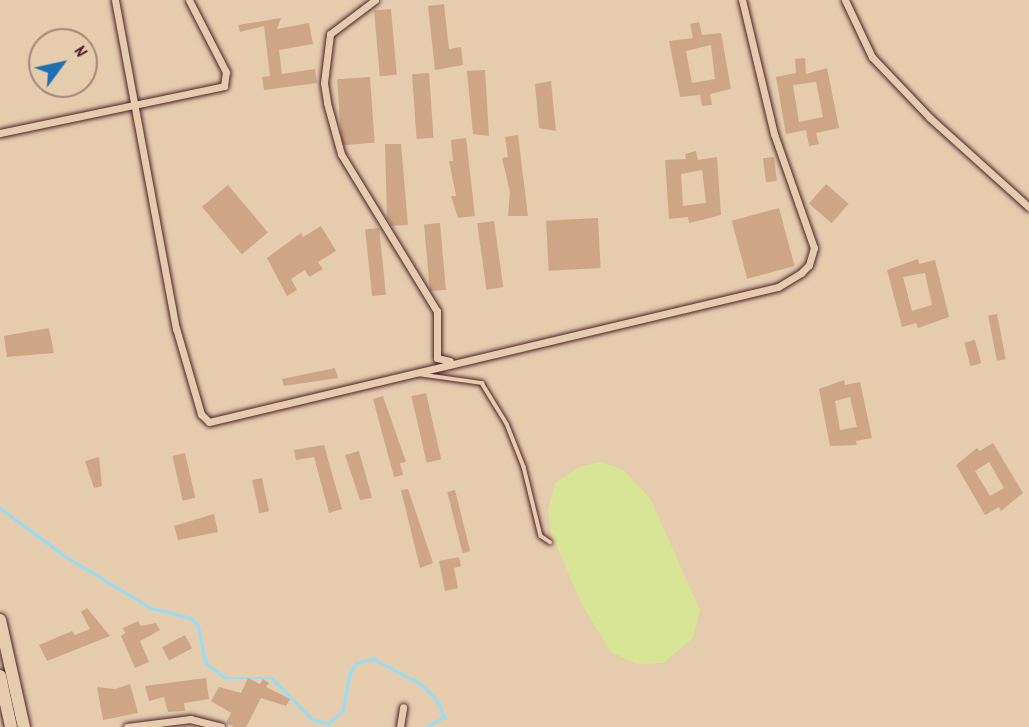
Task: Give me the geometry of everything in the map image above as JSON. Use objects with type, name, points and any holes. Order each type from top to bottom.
[{"type":"highway","points":[[0,620],[24,727]]},
{"type":"highway","points":[[0,676],[11,727]]},
{"type":"street","points":[[115,0],[176,328],[204,420],[216,422],[468,359],[778,287],[810,265],[814,248],[811,234],[774,134],[741,0]]},
{"type":"street","points":[[0,133],[224,86],[228,82],[189,0]]},
{"type":"street","points":[[375,0],[330,34],[324,83],[327,103],[341,154],[437,311],[437,358],[442,363],[468,359]]},
{"type":"street","points":[[845,0],[872,57],[930,118],[1029,207]]},
{"type":"street","points":[[400,727],[403,707]]},
{"type":"street","points":[[127,727],[190,719],[221,727]]},
{"type":"lane","points":[[416,374],[482,383],[510,431],[524,467],[541,536],[550,542]]},
{"type":"green space","points":[[601,462],[623,470],[650,498],[700,610],[693,638],[664,663],[636,664],[611,652],[582,605],[551,533],[548,510],[555,483],[579,467]]},
{"type":"building","points":[[444,4],[449,49],[461,47],[463,65],[435,70],[428,6]]},
{"type":"building","points":[[391,9],[397,75],[380,76],[374,10]]},
{"type":"building","points":[[281,18],[277,29],[309,23],[313,44],[279,50],[282,74],[315,69],[317,83],[264,90],[262,77],[270,76],[264,26],[240,32],[238,25]]},
{"type":"building","points":[[699,22],[702,35],[721,33],[731,89],[710,94],[712,105],[702,106],[700,95],[680,97],[669,41],[693,38],[690,24]],"holes":[[[711,45],[715,79],[692,83],[686,51]]]},
{"type":"building","points":[[805,58],[806,74],[827,68],[839,128],[816,133],[819,144],[809,146],[806,130],[786,134],[776,77],[796,73],[795,59]],"holes":[[[816,82],[823,117],[799,122],[793,85]]]},
{"type":"building","points":[[485,70],[489,136],[473,134],[467,71]]},
{"type":"building","points":[[429,73],[434,138],[417,139],[412,74]]},
{"type":"building","points":[[370,77],[375,143],[342,145],[337,79]]},
{"type":"building","points":[[551,81],[556,131],[539,128],[535,84]]},
{"type":"building","points":[[518,135],[528,216],[508,216],[510,192],[502,158],[508,157],[505,137]]},
{"type":"building","points":[[466,138],[475,216],[458,218],[451,196],[456,196],[449,161],[453,161],[451,140]]},
{"type":"building","points":[[385,144],[401,144],[408,225],[392,226],[387,218]]},
{"type":"building","points":[[696,151],[698,160],[717,157],[721,215],[689,223],[688,217],[669,219],[665,160],[686,159],[685,154]],"holes":[[[702,170],[706,203],[683,206],[681,174]]]},
{"type":"building","points":[[774,157],[777,181],[766,182],[763,158]]},
{"type":"building","points":[[826,184],[849,204],[832,223],[809,204]]},
{"type":"building","points":[[228,185],[268,232],[242,254],[202,207]]},
{"type":"building","points":[[779,208],[795,266],[747,279],[732,221]]},
{"type":"building","points":[[598,218],[601,268],[549,271],[546,221]]},
{"type":"building","points":[[494,221],[503,287],[486,290],[477,223]]},
{"type":"building","points":[[440,223],[446,290],[430,291],[424,224]]},
{"type":"building","points":[[321,226],[336,251],[318,262],[323,269],[309,277],[305,270],[291,279],[297,290],[287,296],[267,258],[301,233],[303,237]]},
{"type":"building","points":[[379,228],[386,295],[372,296],[365,229]]},
{"type":"building","points":[[918,259],[919,264],[935,260],[949,317],[918,328],[916,323],[902,327],[887,270]],"holes":[[[925,273],[932,305],[912,311],[903,277]]]},
{"type":"building","points":[[997,314],[1006,359],[997,361],[988,316]]},
{"type":"building","points":[[49,328],[54,353],[7,357],[4,336]]},
{"type":"building","points":[[975,340],[981,363],[971,366],[964,343]]},
{"type":"building","points":[[335,368],[338,378],[284,386],[282,379]]},
{"type":"building","points":[[844,380],[845,385],[860,382],[872,438],[856,441],[857,445],[830,446],[819,389]],"holes":[[[850,397],[857,427],[840,430],[835,401]]]},
{"type":"building","points":[[426,393],[441,459],[427,463],[411,396]]},
{"type":"building","points":[[383,396],[406,462],[400,463],[403,475],[394,477],[373,399]]},
{"type":"building","points":[[993,443],[1023,493],[1001,511],[999,507],[985,515],[956,465],[977,448],[980,451]],"holes":[[[989,462],[1004,488],[990,496],[975,471]]]},
{"type":"building","points":[[324,445],[342,509],[329,513],[314,457],[296,460],[294,450]]},
{"type":"building","points":[[359,451],[372,498],[360,500],[345,455]]},
{"type":"building","points":[[185,453],[195,498],[183,501],[172,456]]},
{"type":"building","points":[[99,457],[102,486],[94,488],[85,461]]},
{"type":"building","points":[[262,478],[269,511],[259,513],[252,480]]},
{"type":"building","points":[[408,489],[433,563],[420,568],[401,490]]},
{"type":"building","points":[[455,490],[470,551],[462,553],[447,492]]},
{"type":"building","points":[[214,514],[218,532],[178,540],[174,526]]},
{"type":"building","points":[[459,557],[461,566],[454,568],[458,588],[445,591],[439,561]]},
{"type":"building","points":[[87,608],[110,636],[47,661],[39,645],[72,631],[75,635],[90,629],[81,612]]},
{"type":"building","points":[[138,621],[141,626],[156,623],[160,630],[140,641],[149,662],[135,668],[121,636],[125,633],[123,628]]},
{"type":"building","points":[[185,635],[192,648],[169,660],[162,647]]},
{"type":"building","points":[[206,678],[209,699],[184,703],[185,711],[168,712],[164,697],[149,701],[145,686]]},
{"type":"building","points":[[248,678],[260,684],[263,679],[269,683],[266,687],[290,699],[286,706],[261,698],[246,727],[234,727],[226,723],[231,713],[211,701],[219,687],[241,693]]},
{"type":"building","points":[[130,684],[138,713],[103,720],[97,687],[115,689]]},
{"type":"waterway","points":[[0,508],[65,556],[151,608],[191,618],[198,625],[206,663],[226,678],[272,678],[312,719],[328,724],[343,710],[349,675],[356,663],[374,659],[421,684],[437,700],[445,717],[427,727]]}]
